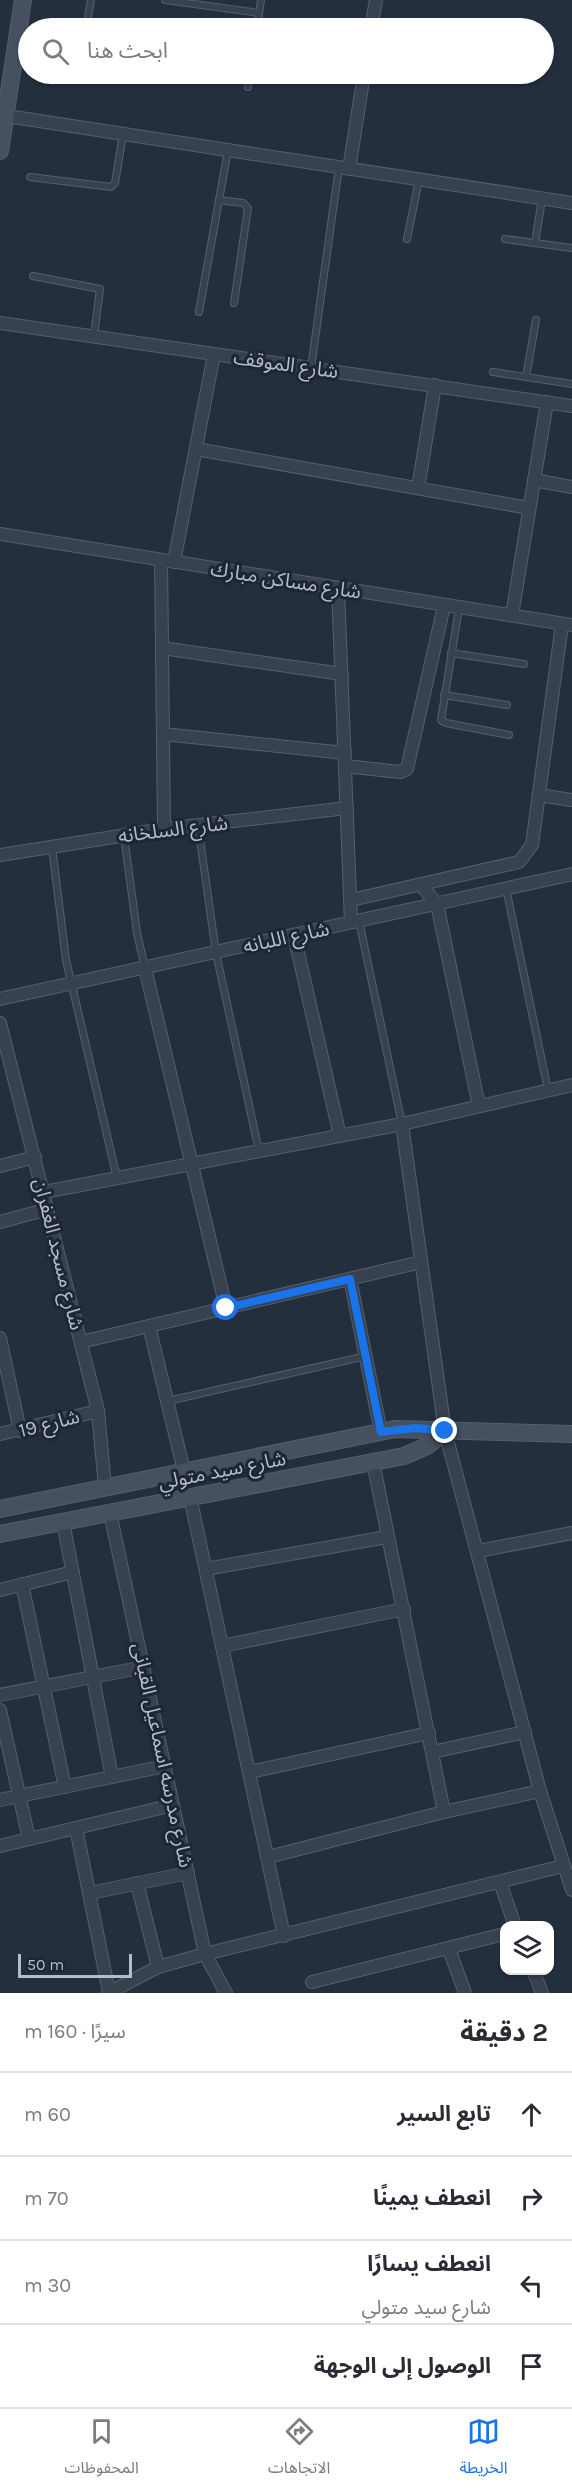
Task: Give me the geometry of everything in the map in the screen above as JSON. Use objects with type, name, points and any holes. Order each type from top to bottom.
[{"type":"street","points":[[20,18],[23,0]]},
{"type":"street","points":[[373,18],[376,0]]},
{"type":"street","points":[[0,151],[18,34]]},
{"type":"street","points":[[344,168],[362,84]]},
{"type":"street","points":[[6,116],[572,203]]},
{"type":"street","name":"شارع الموقف","points":[[0,323],[572,406]]},
{"type":"street","points":[[164,829],[162,648],[168,561],[196,449],[214,354]]},
{"type":"street","points":[[418,488],[435,385]]},
{"type":"street","points":[[512,615],[547,402]]},
{"type":"street","points":[[196,449],[529,508]]},
{"type":"street","points":[[534,480],[572,487]]},
{"type":"street","name":"شارع مساكن مبارك","points":[[0,534],[567,624]]},
{"type":"street","points":[[338,589],[351,900],[356,922]]},
{"type":"street","points":[[163,734],[345,759],[400,772],[407,769],[444,606]]},
{"type":"street","points":[[351,900],[519,862],[532,845],[567,624]]},
{"type":"street","points":[[162,648],[342,674]]},
{"type":"street","points":[[539,795],[572,801]]},
{"type":"street","name":"شارع السلخانه","points":[[0,855],[164,829],[347,808]]},
{"type":"street","name":"شارع اللبانه","points":[[0,999],[572,874]]},
{"type":"street","points":[[420,884],[437,904],[479,1106]]},
{"type":"street","points":[[294,935],[340,1136]]},
{"type":"street","points":[[145,969],[226,1308]]},
{"type":"street","name":"شارع مسجد الغفران","points":[[0,1023],[98,1411],[105,1487]]},
{"type":"street","points":[[44,1192],[402,1124],[572,1085]]},
{"type":"street","points":[[402,1124],[445,1431],[540,1791],[572,1890]]},
{"type":"street","points":[[0,1166],[35,1157]]},
{"type":"street","points":[[0,1222],[48,1209]]},
{"type":"street","points":[[81,1342],[421,1262]]},
{"type":"street","points":[[350,1279],[381,1432]]},
{"type":"street","points":[[149,1326],[184,1471]]},
{"type":"street","points":[[0,1338],[20,1431]]},
{"type":"street","name":"شارع 19","points":[[0,1434],[98,1411]]},
{"type":"street","name":"شارع سيد متولي","points":[[0,1509],[381,1432],[416,1428],[445,1431],[499,1430],[572,1434]]},
{"type":"street","name":"شارع سيد متولي","points":[[0,1534],[373,1462],[417,1451],[445,1431]]},
{"type":"street","points":[[373,1462],[444,1812]]},
{"type":"street","points":[[190,1497],[284,1936]]},
{"type":"street","name":"شارع مدرسه اسماعيل القبانى","points":[[110,1513],[205,1954],[226,1993]]},
{"type":"street","points":[[63,1522],[112,1777]]},
{"type":"street","points":[[478,1551],[572,1533]]},
{"type":"street","points":[[206,1569],[387,1537]]},
{"type":"street","points":[[0,1590],[73,1572]]},
{"type":"street","points":[[22,1584],[65,1787]]},
{"type":"street","points":[[222,1646],[404,1609]]},
{"type":"street","points":[[0,1695],[144,1667]]},
{"type":"street","points":[[0,1710],[29,1839]]},
{"type":"street","points":[[432,1752],[525,1732]]},
{"type":"street","points":[[250,1772],[429,1733]]},
{"type":"street","points":[[0,1800],[165,1766]]},
{"type":"street","points":[[268,1857],[444,1812],[540,1791]]},
{"type":"street","points":[[0,1846],[173,1804]]},
{"type":"street","points":[[76,1828],[109,1993],[158,1967],[205,1954],[500,1882],[567,1872]]},
{"type":"street","points":[[90,1893],[188,1873]]},
{"type":"street","points":[[500,1882],[513,1921]]},
{"type":"street","points":[[137,1883],[158,1967]]},
{"type":"street","points":[[312,1982],[500,1935]]},
{"type":"street","points":[[449,1949],[465,1993]]},
{"type":"street","points":[[535,1975],[542,1993]]},
{"type":"lane","points":[[88,18],[91,0]]},
{"type":"lane","points":[[165,0],[259,13]]},
{"type":"lane","points":[[258,18],[261,0]]},
{"type":"lane","points":[[30,177],[111,187],[115,183],[123,134]]},
{"type":"lane","points":[[199,312],[228,150]]},
{"type":"lane","points":[[311,368],[344,168]]},
{"type":"lane","points":[[407,239],[419,180]]},
{"type":"lane","points":[[535,243],[542,199]]},
{"type":"lane","points":[[219,200],[243,203],[248,208],[234,303]]},
{"type":"lane","points":[[505,238],[572,248]]},
{"type":"lane","points":[[33,276],[100,289],[94,337]]},
{"type":"lane","points":[[526,377],[536,320]]},
{"type":"lane","points":[[493,372],[572,384]]},
{"type":"lane","points":[[459,608],[441,717],[444,723],[509,735]]},
{"type":"lane","points":[[451,653],[524,664]]},
{"type":"lane","points":[[444,695],[507,705]]},
{"type":"lane","points":[[198,825],[216,952],[260,1151]]},
{"type":"lane","points":[[124,835],[137,933],[145,969]]},
{"type":"lane","points":[[52,847],[66,960],[117,1179]]},
{"type":"lane","points":[[506,888],[548,1090]]},
{"type":"lane","points":[[356,922],[402,1124]]},
{"type":"lane","points":[[168,1401],[367,1356]]},
{"type":"route","points":[[226,1308],[350,1279],[381,1432],[416,1428],[445,1431]]}]
